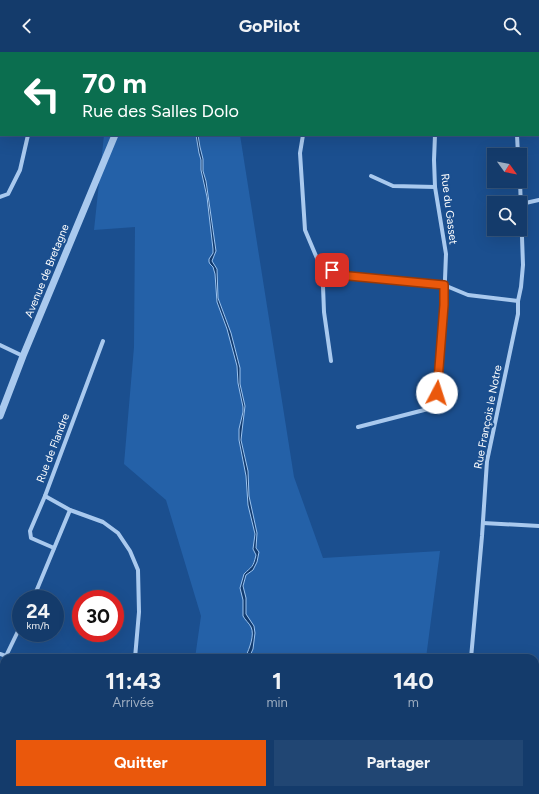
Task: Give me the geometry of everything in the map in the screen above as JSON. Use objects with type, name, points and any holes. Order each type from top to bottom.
[{"type":"street","points":[[0,197],[8,194],[20,170],[28,136]]},
{"type":"street","name":"Avenue de Bretagne","points":[[0,416],[23,356],[115,136]]},
{"type":"street","points":[[303,136],[300,153],[305,230],[319,263],[339,275],[444,285],[468,294],[518,301]]},
{"type":"street","name":"Rue du Gasset","points":[[358,427],[428,409],[437,393],[444,305],[446,254],[435,187],[435,136]]},
{"type":"street","points":[[517,136],[518,148]]},
{"type":"street","points":[[371,176],[393,186],[435,187]]},
{"type":"street","points":[[527,203],[539,200]]},
{"type":"street","name":"Rue François le Notre","points":[[471,654],[487,462],[518,314],[518,301],[523,265],[522,236]]},
{"type":"street","points":[[331,361],[324,312],[324,286],[332,270]]},
{"type":"street","name":"Rue de Flandre","points":[[54,548],[31,538],[30,531],[45,496],[103,341]]},
{"type":"street","points":[[0,345],[23,356]]},
{"type":"street","points":[[45,496],[70,510],[102,522],[118,533],[130,551],[138,570],[139,612],[135,654]]},
{"type":"street","points":[[37,590],[70,510]]},
{"type":"street","points":[[483,523],[539,526]]},
{"type":"street","points":[[7,654],[13,642]]},
{"type":"shaded area","points":[[104,136],[240,136],[294,477],[323,558],[440,551],[427,654],[196,654],[201,616],[166,500],[124,464],[134,347],[135,227],[94,230]]},
{"type":"shaded area","points":[[196,136],[198,136],[203,159],[203,171],[206,181],[216,251],[212,261],[217,269],[218,298],[231,333],[240,368],[240,384],[245,406],[241,440],[248,471],[249,496],[257,533],[256,548],[259,552],[257,562],[253,570],[246,575],[243,586],[246,598],[246,614],[254,626],[255,633],[251,654],[247,654],[251,642],[252,630],[243,616],[243,600],[240,588],[244,574],[253,565],[256,555],[253,549],[255,534],[248,505],[246,476],[239,440],[239,429],[243,407],[238,383],[237,366],[227,329],[217,302],[215,274],[213,267],[209,262],[213,249],[207,197]]},
{"type":"route","points":[[332,270],[339,275],[444,285],[444,305],[437,393]]}]
